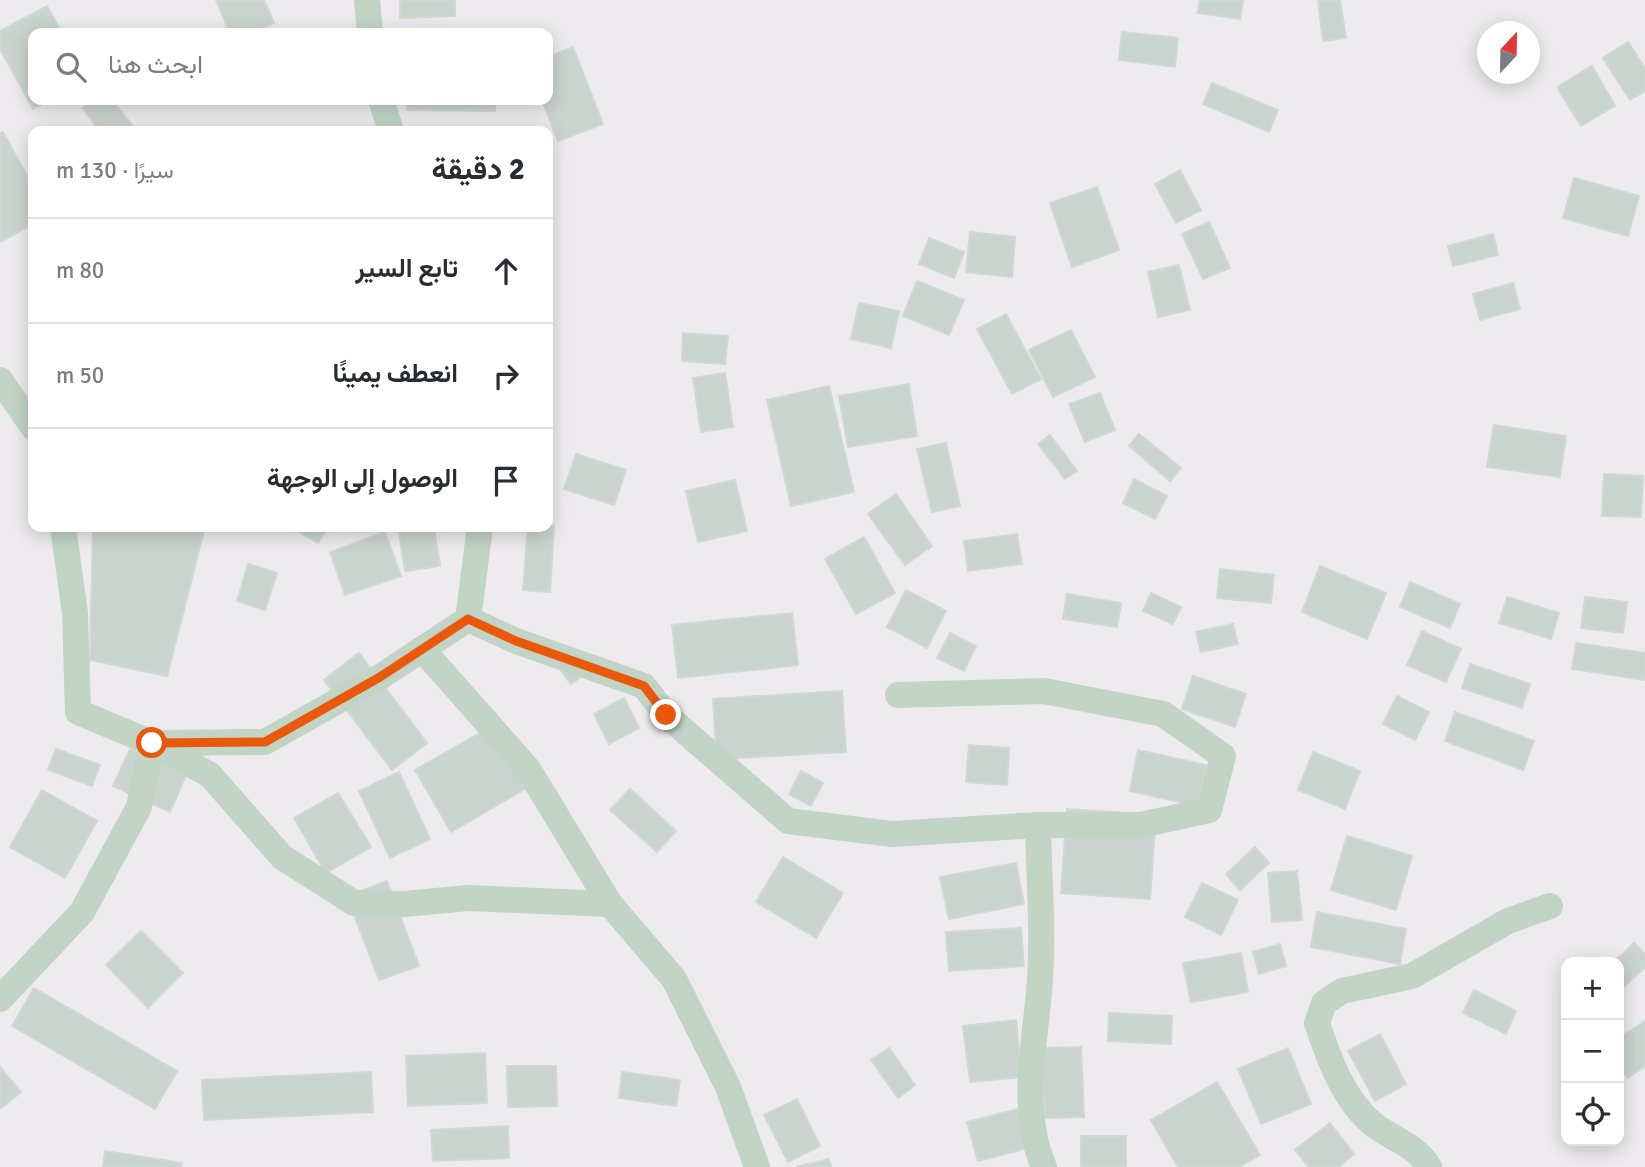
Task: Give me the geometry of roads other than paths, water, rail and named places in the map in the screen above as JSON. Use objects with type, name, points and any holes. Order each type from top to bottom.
[{"type":"street","points":[[367,0],[370,28]]},
{"type":"street","points":[[383,105],[389,126]]},
{"type":"street","points":[[0,380],[28,420]]},
{"type":"street","points":[[63,532],[75,612],[78,712],[152,743],[210,775],[282,857],[354,903],[404,904],[468,898],[610,904]]},
{"type":"street","points":[[152,743],[265,742],[380,677],[468,619],[479,532]]},
{"type":"street","points":[[468,619],[516,641],[644,686],[666,715],[788,821],[892,834],[1038,825],[1141,825],[1209,810],[1223,756],[1163,714],[1044,691],[898,695]]},
{"type":"street","points":[[422,649],[528,769],[610,904],[674,979],[729,1087],[757,1167]]},
{"type":"street","points":[[0,999],[82,912],[139,807],[152,743]]},
{"type":"street","points":[[1038,825],[1039,990],[1031,1048],[1030,1106],[1044,1167]]},
{"type":"street","points":[[1429,1167],[1414,1149],[1375,1125],[1349,1100],[1317,1023],[1324,1003],[1342,991],[1412,976],[1434,961],[1508,922],[1550,906]]}]
